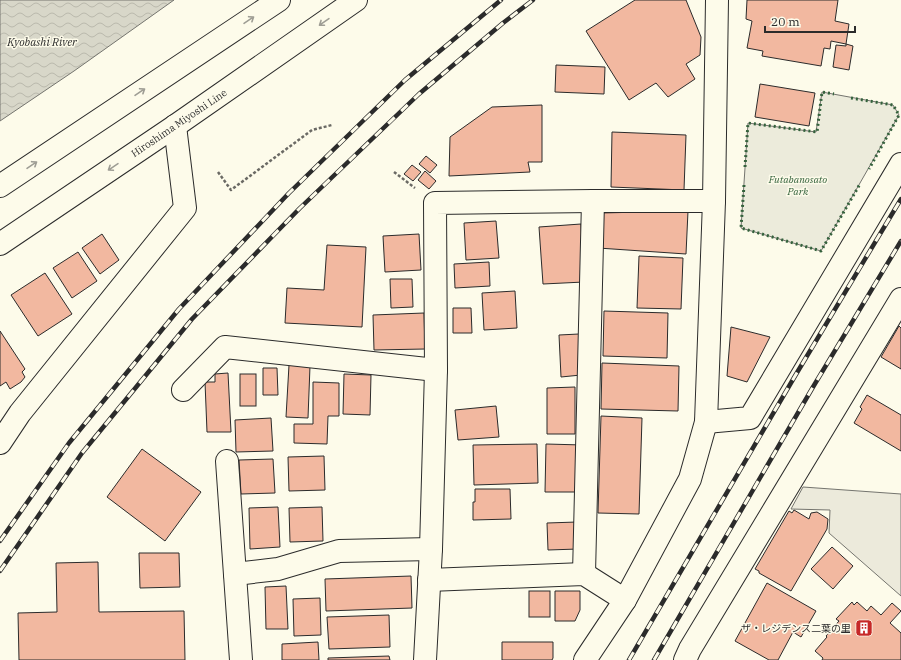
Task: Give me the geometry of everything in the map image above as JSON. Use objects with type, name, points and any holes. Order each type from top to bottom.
[{"type":"street","points":[[0,186],[279,0]]},
{"type":"street","name":"Hiroshima Miyoshi Line","points":[[0,244],[175,126],[356,0]]},
{"type":"street","points":[[585,660],[625,600],[690,480],[706,422],[714,201],[717,0]]},
{"type":"street","points":[[0,443],[20,413],[185,208],[175,126]]},
{"type":"street","points":[[706,422],[750,418],[901,164]]},
{"type":"street","points":[[584,574],[593,201]]},
{"type":"street","points":[[425,660],[431,549],[436,370],[435,203],[714,201]]},
{"type":"street","points":[[685,660],[694,642],[901,299]]},
{"type":"street","points":[[183,390],[225,347],[436,370]]},
{"type":"street","points":[[227,460],[241,660]]},
{"type":"street","points":[[235,574],[278,569],[338,551],[431,549]]},
{"type":"street","points":[[429,580],[584,574],[625,600]]},
{"type":"path","points":[[218,172],[231,190],[312,130],[332,125]]},
{"type":"green space","name":"Futabanosato Park","points":[[822,92],[893,105],[899,115],[821,251],[741,228],[748,123],[816,132]]},
{"type":"shaded area","points":[[803,487],[901,494],[901,596],[829,533],[830,510],[791,509]]},
{"type":"water","name":"Kyobashi River","points":[[0,0],[174,0],[0,121]]},
{"type":"building","points":[[635,0],[686,0],[701,37],[700,55],[686,64],[695,79],[668,97],[656,83],[629,100],[586,31]]},
{"type":"building","points":[[747,0],[838,0],[835,21],[849,24],[846,44],[831,41],[830,49],[824,48],[821,66],[762,56],[763,51],[747,48],[752,21],[746,19]]},
{"type":"building","points":[[846,44],[853,46],[849,70],[833,67],[836,45],[846,46]]},
{"type":"building","points":[[556,65],[605,67],[604,94],[555,92]]},
{"type":"building","points":[[760,84],[815,93],[809,126],[755,117]]},
{"type":"building","points":[[542,105],[542,162],[528,162],[530,172],[449,176],[450,137],[492,107]]},
{"type":"building","points":[[612,132],[686,135],[684,190],[611,187]]},
{"type":"building","points":[[426,156],[437,165],[430,173],[419,164]]},
{"type":"building","points":[[412,165],[421,172],[413,181],[404,174]]},
{"type":"building","points":[[425,171],[436,181],[429,189],[418,180]]},
{"type":"building","points":[[688,211],[686,254],[598,248],[600,213]]},
{"type":"building","points":[[496,221],[499,258],[466,260],[464,223]]},
{"type":"building","points":[[581,224],[584,282],[543,284],[539,227]]},
{"type":"building","points":[[102,234],[119,260],[100,274],[82,248]]},
{"type":"building","points":[[419,234],[421,270],[385,272],[383,236]]},
{"type":"building","points":[[327,245],[366,247],[362,327],[285,323],[287,288],[324,290]]},
{"type":"building","points":[[78,252],[97,281],[72,298],[53,268]]},
{"type":"building","points":[[639,256],[683,258],[681,309],[637,308]]},
{"type":"building","points":[[489,262],[490,286],[455,288],[454,264]]},
{"type":"building","points":[[45,273],[72,314],[38,336],[11,295]]},
{"type":"building","points":[[390,279],[412,279],[413,307],[391,308]]},
{"type":"building","points":[[515,291],[517,328],[484,330],[482,293]]},
{"type":"building","points":[[453,308],[471,308],[472,333],[453,333]]},
{"type":"building","points":[[604,311],[668,313],[667,358],[603,356]]},
{"type":"building","points":[[424,313],[425,349],[374,350],[373,315]]},
{"type":"building","points":[[899,326],[901,328],[901,369],[881,357]]},
{"type":"building","points":[[731,327],[770,337],[747,382],[727,376]]},
{"type":"building","points":[[0,331],[25,369],[22,372],[25,377],[21,382],[10,389],[6,382],[0,386]]},
{"type":"building","points":[[579,334],[581,375],[561,377],[559,335]]},
{"type":"building","points":[[602,363],[679,366],[678,411],[601,409]]},
{"type":"building","points":[[289,365],[310,366],[308,418],[286,417]]},
{"type":"building","points":[[263,368],[277,368],[278,395],[263,395]]},
{"type":"building","points":[[228,373],[231,432],[207,432],[205,382],[215,382],[215,374]]},
{"type":"building","points":[[240,374],[256,374],[256,406],[240,406]]},
{"type":"building","points":[[344,374],[371,375],[370,415],[343,414]]},
{"type":"building","points":[[313,382],[339,383],[339,416],[328,416],[327,444],[294,443],[294,424],[313,424]]},
{"type":"building","points":[[575,387],[575,434],[547,434],[547,388]]},
{"type":"building","points":[[867,395],[901,415],[901,451],[854,423],[862,409],[860,407]]},
{"type":"building","points":[[496,406],[499,437],[458,440],[455,410]]},
{"type":"building","points":[[601,416],[642,418],[639,514],[598,513]]},
{"type":"building","points":[[271,418],[273,451],[236,452],[235,420]]},
{"type":"building","points":[[537,444],[538,483],[474,485],[473,445]]},
{"type":"building","points":[[546,444],[583,445],[583,492],[545,492]]},
{"type":"building","points":[[142,449],[201,492],[165,541],[107,497]]},
{"type":"building","points":[[324,456],[325,490],[289,491],[288,457]]},
{"type":"building","points":[[273,459],[275,493],[241,494],[239,460]]},
{"type":"building","points":[[475,489],[510,489],[511,519],[473,520]]},
{"type":"building","points":[[278,507],[280,547],[250,549],[249,508]]},
{"type":"building","points":[[322,507],[323,541],[290,542],[289,508]]},
{"type":"building","points":[[794,510],[809,519],[811,513],[817,512],[828,519],[827,529],[791,591],[759,573],[759,571],[755,569],[789,511],[792,513]]},
{"type":"building","points":[[577,522],[578,549],[548,550],[547,523]]},
{"type":"building","points":[[832,547],[853,566],[833,589],[811,569]]},
{"type":"building","points":[[139,553],[179,553],[180,587],[140,588]]},
{"type":"building","points":[[98,562],[99,612],[184,611],[185,660],[19,660],[18,613],[57,612],[56,563]]},
{"type":"building","points":[[411,576],[412,608],[326,611],[325,579]]},
{"type":"building","points":[[767,583],[816,611],[801,637],[793,632],[778,660],[769,660],[735,641]]},
{"type":"building","points":[[286,586],[288,629],[266,629],[265,587]]},
{"type":"building","points":[[529,591],[550,591],[550,617],[529,617]]},
{"type":"building","points":[[555,591],[580,591],[580,610],[575,621],[555,621]]},
{"type":"building","points":[[320,598],[321,635],[294,636],[293,599]]},
{"type":"building","name":"ザ・レジデンス二葉の里","points":[[852,602],[854,605],[857,602],[867,611],[871,606],[881,615],[892,603],[901,611],[890,623],[901,633],[901,660],[822,660],[823,658],[815,651],[839,621],[836,619]]},
{"type":"building","points":[[389,615],[390,647],[329,649],[327,617]]},
{"type":"building","points":[[318,642],[319,660],[282,660],[282,644]]},
{"type":"building","points":[[502,642],[553,642],[553,658],[552,660],[502,660]]},
{"type":"building","points":[[389,656],[390,660],[328,660],[328,658]]},
{"type":"railway","points":[[0,541],[69,443],[179,309],[289,193],[405,80],[501,0]]},
{"type":"railway","points":[[0,571],[82,453],[192,319],[300,208],[419,94],[503,23],[533,0]]},
{"type":"railway","points":[[629,660],[795,376],[901,199]]},
{"type":"railway","points":[[654,660],[813,387],[901,241]]},
{"type":"hedge","points":[[745,167],[748,123],[817,132],[822,92],[834,94]]},
{"type":"hedge","points":[[851,98],[893,105],[899,115],[869,169]]},
{"type":"hedge","points":[[744,185],[741,228],[821,251],[860,184]]},
{"type":"place","name":"ザ・レジデンス二葉の里","points":[[864,628]]}]
